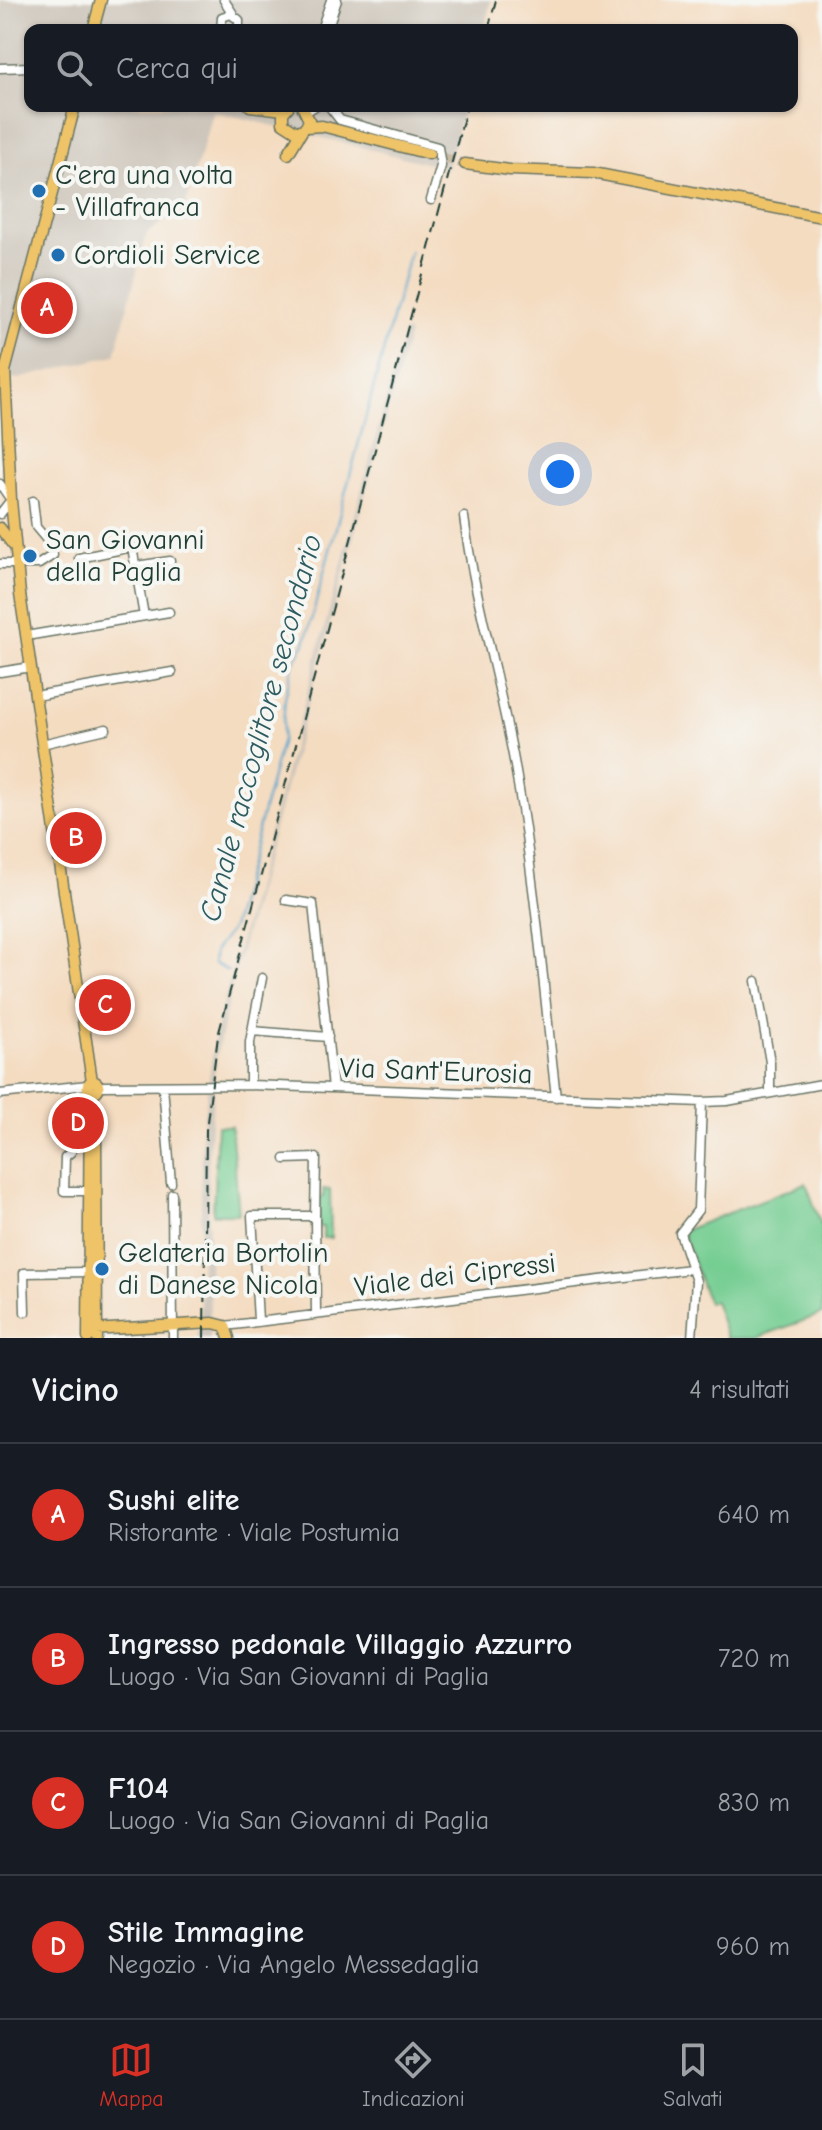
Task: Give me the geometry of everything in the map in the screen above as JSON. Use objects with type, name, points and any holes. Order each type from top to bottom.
[{"type":"main road","points":[[95,24],[101,0]]},
{"type":"main road","points":[[97,15],[98,24]]},
{"type":"main road","points":[[0,387],[74,112]]},
{"type":"main road","points":[[285,116],[297,132],[307,114]]},
{"type":"main road","points":[[285,116],[288,154],[307,114]]},
{"type":"main road","points":[[307,114],[322,126],[429,154]]},
{"type":"main road","points":[[465,164],[510,170],[593,173],[822,217]]},
{"type":"main road","points":[[5,370],[4,419],[16,556],[93,1087],[93,1335]]},
{"type":"main road","points":[[2,531],[16,556]]},
{"type":"main road","points":[[93,1087],[80,1152],[89,1191],[88,1272],[93,1335]]},
{"type":"main road","points":[[93,1335],[173,1323],[213,1323],[225,1326],[229,1338]]},
{"type":"street","points":[[325,24],[331,0]]},
{"type":"street","points":[[327,24],[337,0]]},
{"type":"street","points":[[222,24],[228,15],[225,1]]},
{"type":"street","points":[[228,15],[239,20],[239,24]]},
{"type":"street","points":[[0,68],[24,67]]},
{"type":"street","points":[[334,112],[340,120],[438,147],[441,166],[431,200]]},
{"type":"street","points":[[0,484],[11,500],[0,514]]},
{"type":"street","points":[[0,564],[16,556],[39,564],[53,555],[51,545],[36,527],[33,501]]},
{"type":"street","points":[[464,517],[477,602],[491,648],[517,777],[556,1097]]},
{"type":"street","points":[[79,558],[132,547],[144,616]]},
{"type":"street","points":[[136,566],[170,561]]},
{"type":"street","points":[[26,636],[169,612]]},
{"type":"street","points":[[0,672],[31,667]]},
{"type":"street","points":[[35,696],[172,672]]},
{"type":"street","points":[[42,744],[106,729]]},
{"type":"street","points":[[286,900],[313,904],[333,1088]]},
{"type":"street","points":[[250,1085],[252,1031],[262,978]]},
{"type":"street","points":[[756,981],[770,1062],[770,1093]]},
{"type":"street","points":[[252,1031],[328,1037]]},
{"type":"street","name":"Via Sant'Eurosia","points":[[0,1094],[93,1087],[250,1085],[702,1102],[822,1084]]},
{"type":"street","points":[[163,1086],[171,1183]]},
{"type":"street","points":[[692,1338],[697,1298],[680,1233],[698,1210],[702,1102]]},
{"type":"street","points":[[80,1152],[65,1157],[64,1191],[89,1191]]},
{"type":"street","points":[[285,1159],[316,1158],[316,1313]]},
{"type":"street","points":[[172,1194],[173,1338]]},
{"type":"street","points":[[258,1320],[252,1216],[315,1216]]},
{"type":"street","name":"Viale dei Cipressi","points":[[225,1326],[690,1269]]},
{"type":"street","points":[[25,1312],[24,1273],[88,1272]]},
{"type":"shaded area","points":[[0,0],[491,0],[485,24],[24,24],[24,112],[213,112],[185,208],[147,233],[115,355],[18,379],[0,376]]},
{"type":"shaded area","points":[[217,112],[462,112],[447,168]]},
{"type":"shaded area","points":[[404,332],[409,333],[232,983],[216,1058],[208,1166],[210,1338],[197,1338],[200,1326],[202,1129],[215,1035]]},
{"type":"green space","points":[[217,1126],[231,1126],[239,1214],[213,1214]]},
{"type":"green space","points":[[806,1183],[822,1227],[822,1314],[756,1338],[727,1338],[714,1301],[708,1303],[682,1231]]},
{"type":"green space","points":[[323,1189],[330,1190],[331,1238],[323,1238],[323,1227],[319,1227],[319,1198],[324,1197]]},
{"type":"waterway","name":"Canale raccoglitore secondario","points":[[228,971],[213,963],[215,950],[232,928],[282,739],[285,698],[293,664],[305,643],[410,252]]},
{"type":"tunnel","points":[[429,154],[465,164]]},
{"type":"railway","points":[[490,24],[496,0]]},
{"type":"railway","points":[[204,1338],[206,1130],[218,1036],[465,112]]},
{"type":"place","name":"C'era una volta - Villafranca","points":[[39,191]]},
{"type":"place","name":"Cordioli Service","points":[[58,255]]},
{"type":"place","name":"Sushi elite","points":[[47,308]]},
{"type":"place","name":"San Giovanni della Paglia","points":[[30,556]]},
{"type":"place","name":"Ingresso pedonale Villaggio Azzurro","points":[[76,838]]},
{"type":"place","name":"F104","points":[[105,1005]]},
{"type":"place","name":"Stile Immagine","points":[[78,1123]]},
{"type":"place","name":"Gelateria Bortolin di Danese Nicola","points":[[102,1269]]}]
